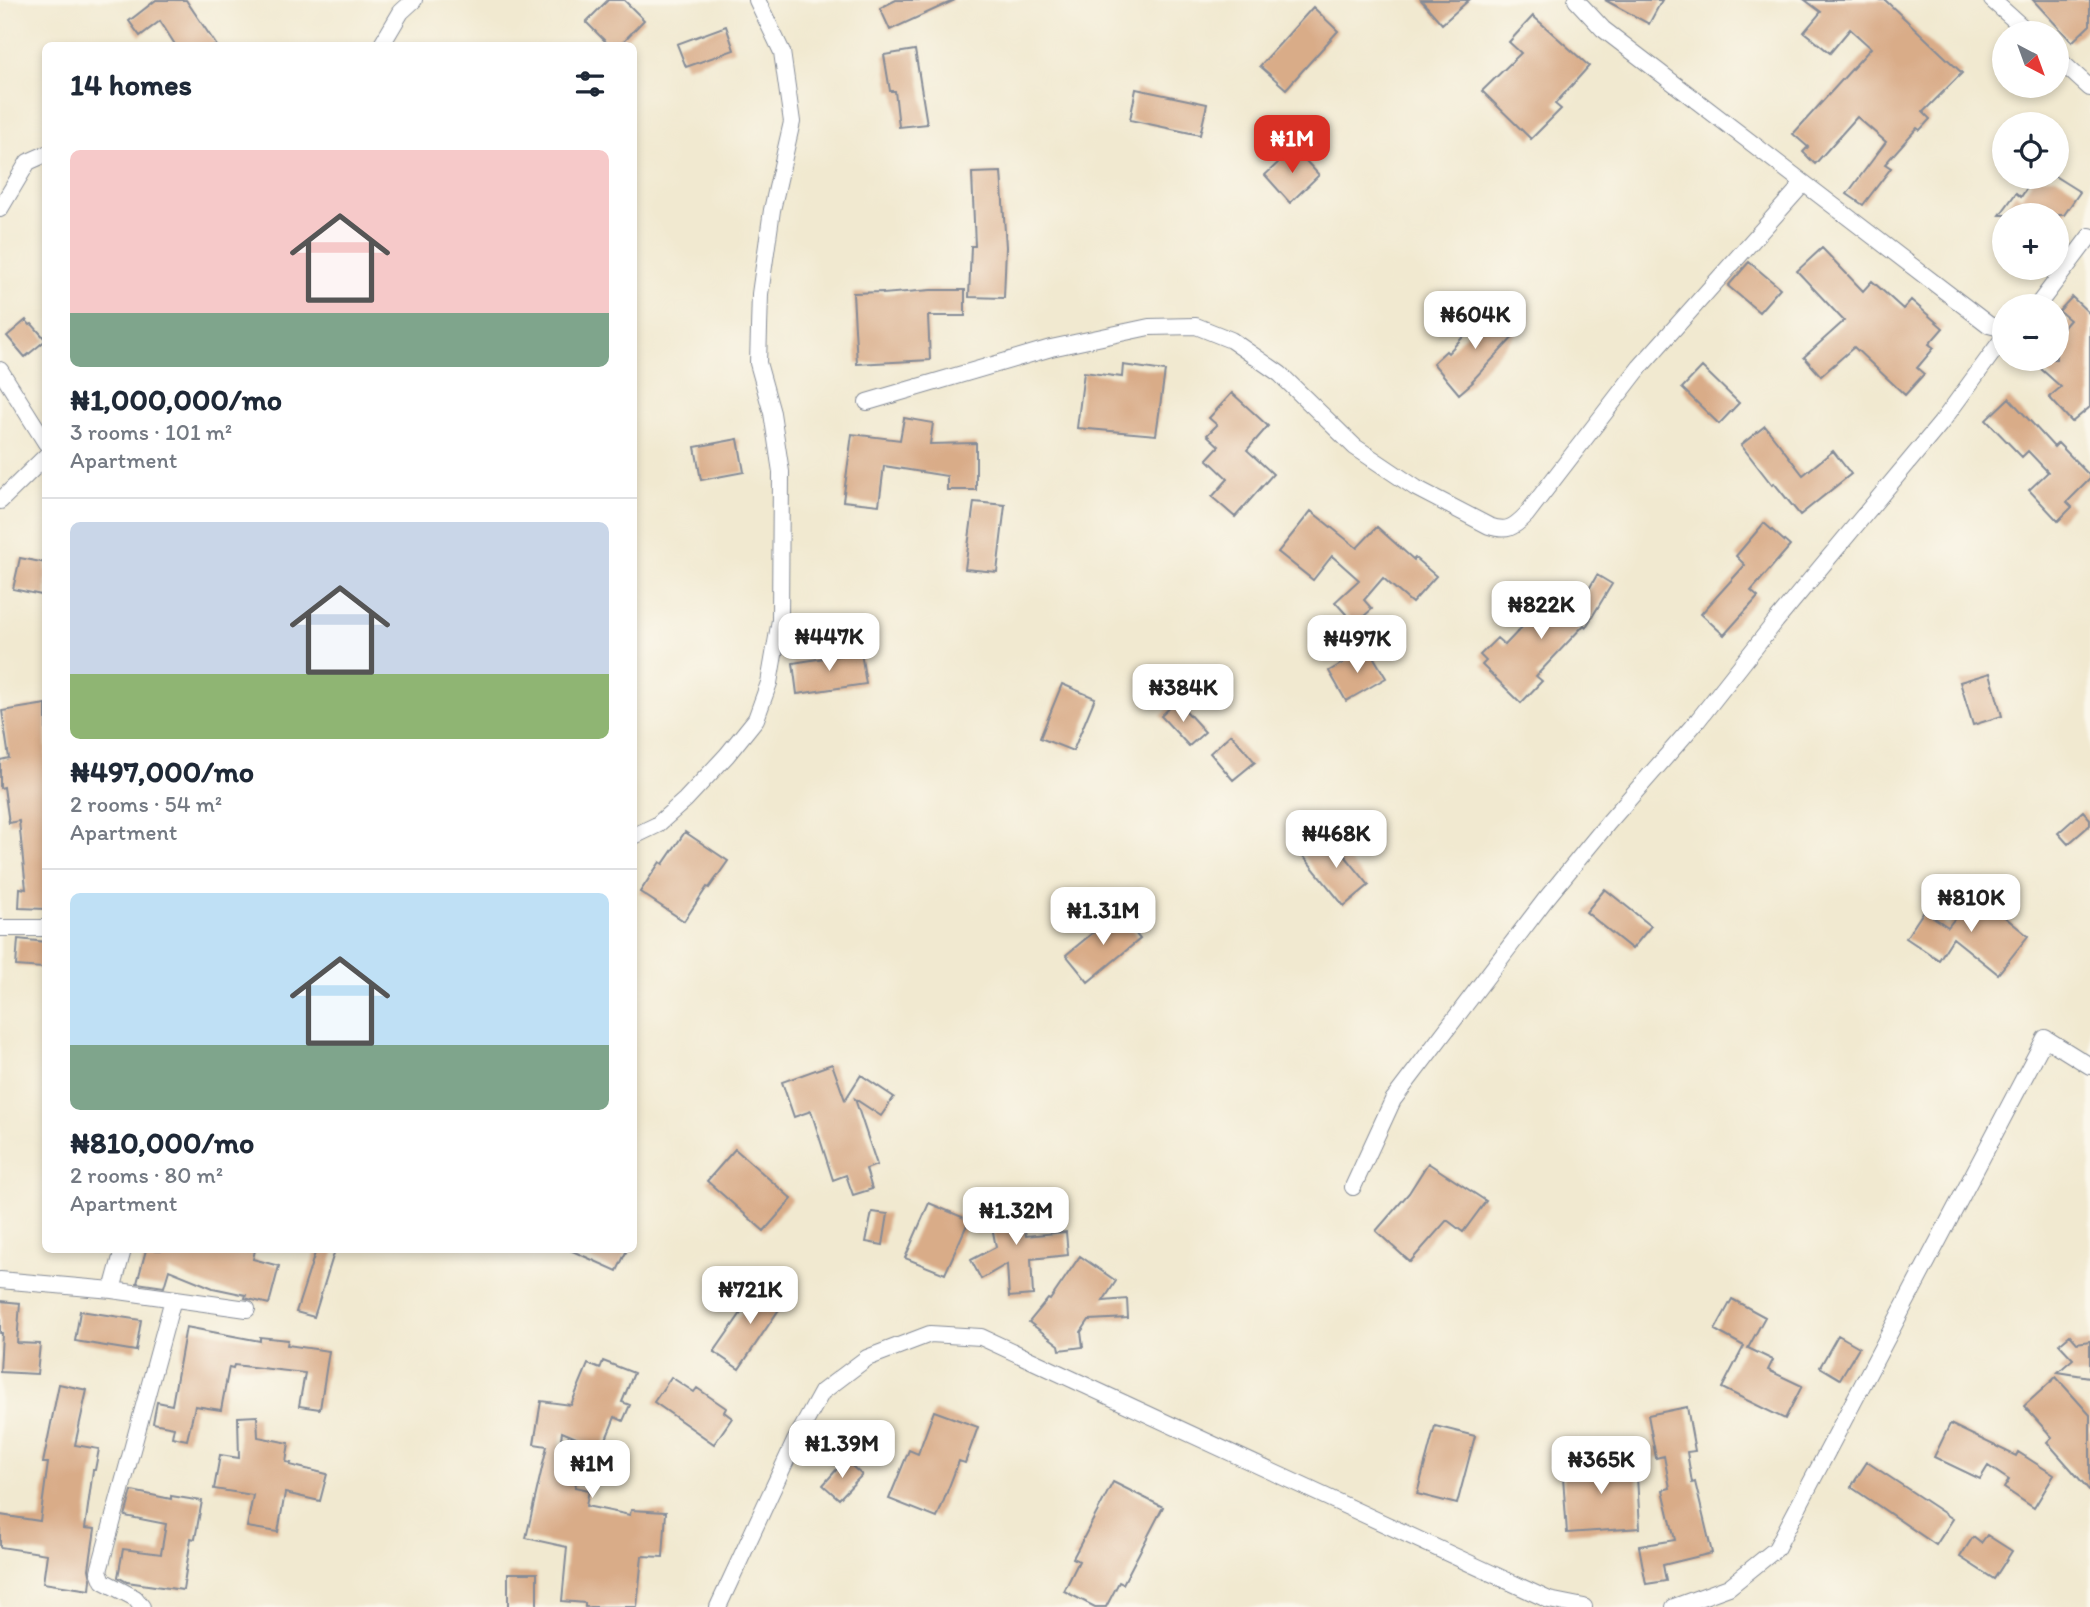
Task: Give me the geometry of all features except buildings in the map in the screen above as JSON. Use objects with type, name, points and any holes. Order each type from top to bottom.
[{"type":"street","points":[[383,42],[401,12],[414,0]]},
{"type":"street","points":[[637,835],[657,825],[685,800],[756,719],[769,682],[780,620],[781,472],[772,413],[758,363],[761,293],[772,210],[792,122],[782,52],[757,0]]},
{"type":"street","points":[[1576,0],[1603,29],[1992,326]]},
{"type":"street","points":[[1992,0],[2016,21]]},
{"type":"street","points":[[2069,69],[2090,88]]},
{"type":"street","points":[[0,209],[28,162],[42,156]]},
{"type":"street","points":[[867,402],[1051,348],[1149,327],[1196,326],[1231,340],[1280,374],[1355,447],[1416,488],[1500,530],[1515,526],[1526,515],[1640,367],[1803,184]]},
{"type":"street","points":[[2045,294],[2090,236]]},
{"type":"street","points":[[1353,1187],[1393,1100],[1537,911],[1608,823],[1698,720],[1776,621],[1941,423],[1992,353]]},
{"type":"street","points":[[0,370],[42,437]]},
{"type":"street","points":[[0,501],[42,460]]},
{"type":"street","points":[[0,928],[42,928]]},
{"type":"street","points":[[1674,1607],[1729,1587],[1776,1549],[2045,1038],[2090,1066]]},
{"type":"street","points":[[112,1290],[122,1253]]},
{"type":"street","points":[[0,1280],[112,1290],[247,1309]]},
{"type":"street","points":[[142,1607],[135,1598],[103,1581],[99,1571],[173,1300]]},
{"type":"street","points":[[718,1607],[794,1441],[822,1392],[867,1358],[930,1334],[981,1337],[1549,1600],[1584,1607]]}]
